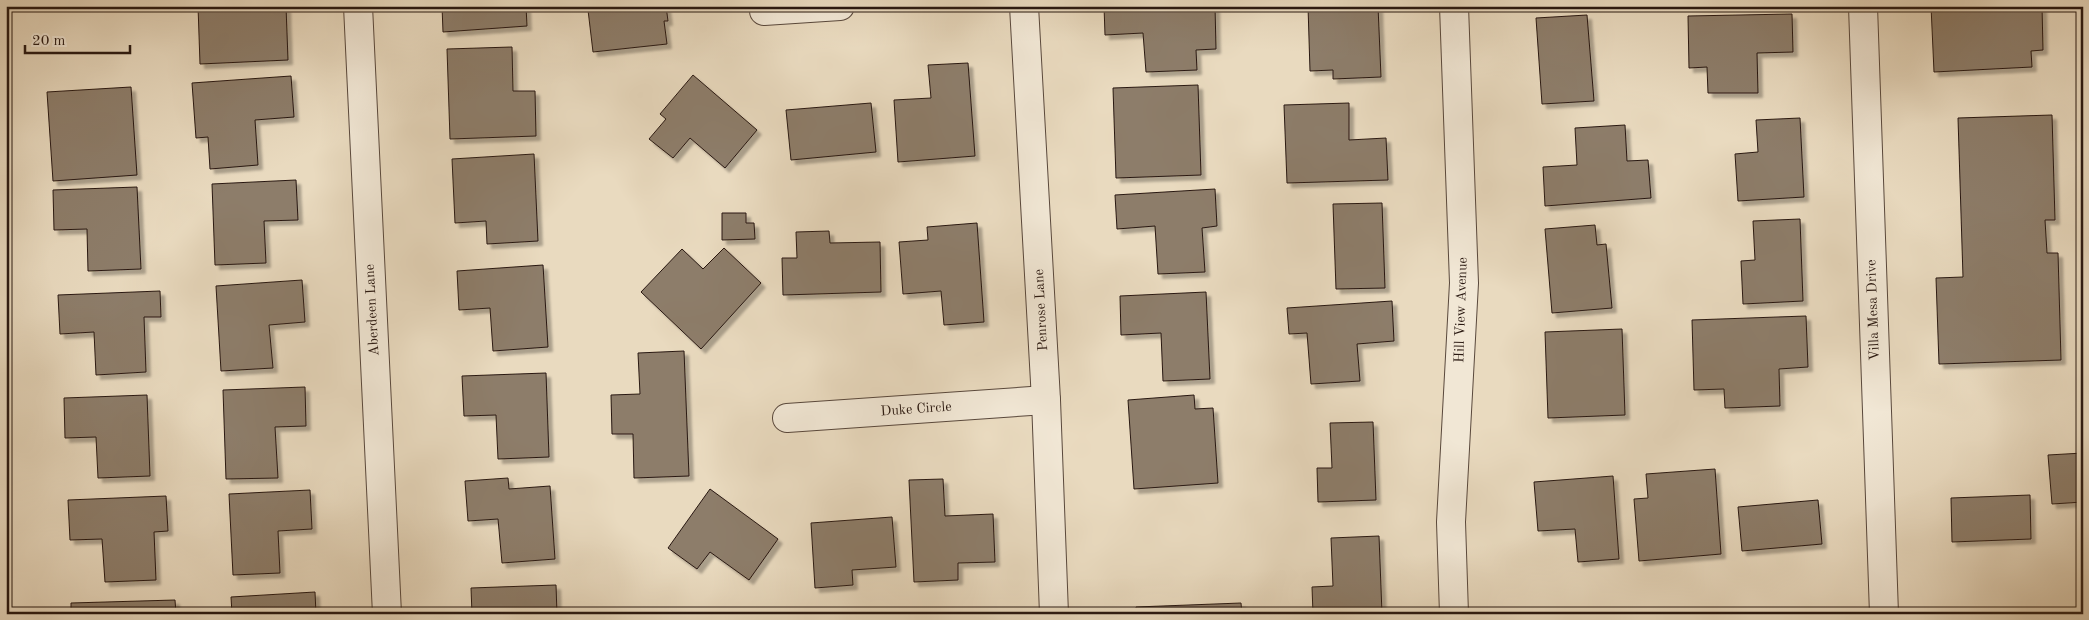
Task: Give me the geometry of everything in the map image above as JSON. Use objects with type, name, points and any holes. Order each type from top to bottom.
[{"type":"street","name":"Aberdeen Lane","points":[[358,6],[387,614]]},
{"type":"street","points":[[764,11],[840,6]]},
{"type":"street","name":"Penrose Lane","points":[[1024,6],[1046,400],[1054,614]]},
{"type":"street","name":"Hill View Avenue","points":[[1454,6],[1464,283],[1451,522],[1454,614]]},
{"type":"street","name":"Villa Mesa Drive","points":[[1863,6],[1884,614]]},
{"type":"street","name":"Duke Circle","points":[[787,418],[1046,400]]},
{"type":"building","points":[[198,6],[286,6],[288,60],[200,64]]},
{"type":"building","points":[[442,6],[526,6],[527,26],[443,32]]},
{"type":"building","points":[[611,6],[666,6],[668,21],[664,21],[667,44],[593,52],[588,10]]},
{"type":"building","points":[[1104,6],[1215,6],[1216,49],[1196,50],[1197,70],[1146,72],[1143,33],[1105,35]]},
{"type":"building","points":[[1308,6],[1378,6],[1381,77],[1333,79],[1333,70],[1310,71]]},
{"type":"building","points":[[1931,6],[2042,6],[2043,50],[2031,51],[2032,67],[1934,72]]},
{"type":"building","points":[[1792,14],[1793,52],[1757,53],[1758,93],[1708,93],[1707,67],[1689,68],[1688,16]]},
{"type":"building","points":[[1587,15],[1594,101],[1542,104],[1536,18]]},
{"type":"building","points":[[512,47],[513,91],[535,91],[536,136],[450,139],[447,49]]},
{"type":"building","points":[[968,63],[975,156],[898,162],[894,100],[931,98],[928,65]]},
{"type":"building","points":[[693,75],[757,130],[725,168],[690,138],[673,158],[649,139],[666,119],[660,114]]},
{"type":"building","points":[[291,76],[294,117],[255,120],[258,165],[210,169],[208,137],[196,138],[192,83]]},
{"type":"building","points":[[1198,85],[1201,175],[1116,178],[1113,88]]},
{"type":"building","points":[[131,87],[137,175],[53,181],[47,92]]},
{"type":"building","points":[[871,103],[876,152],[791,160],[786,110]]},
{"type":"building","points":[[1349,103],[1349,140],[1386,138],[1388,180],[1287,183],[1284,105]]},
{"type":"building","points":[[2052,115],[2055,220],[2045,220],[2047,253],[2058,253],[2061,360],[1939,364],[1936,278],[1963,277],[1958,118]]},
{"type":"building","points":[[1800,118],[1804,197],[1738,201],[1735,154],[1758,152],[1756,120]]},
{"type":"building","points":[[1625,125],[1627,161],[1648,160],[1651,198],[1545,206],[1543,167],[1577,165],[1575,128]]},
{"type":"building","points":[[534,154],[538,241],[487,244],[486,221],[455,223],[452,159]]},
{"type":"building","points":[[296,180],[298,220],[264,221],[266,263],[215,265],[212,184]]},
{"type":"building","points":[[137,187],[141,269],[88,271],[87,229],[54,230],[53,190]]},
{"type":"building","points":[[1215,189],[1217,226],[1202,228],[1205,272],[1158,274],[1155,226],[1117,229],[1115,195]]},
{"type":"building","points":[[1382,203],[1385,288],[1336,289],[1333,204]]},
{"type":"building","points":[[722,213],[746,213],[746,223],[754,223],[755,239],[722,240]]},
{"type":"building","points":[[1800,219],[1803,301],[1743,304],[1741,261],[1755,260],[1753,221]]},
{"type":"building","points":[[977,223],[984,322],[944,325],[941,291],[903,294],[899,242],[928,240],[927,227]]},
{"type":"building","points":[[1595,225],[1597,245],[1606,244],[1612,308],[1552,313],[1545,229]]},
{"type":"building","points":[[829,231],[830,243],[880,242],[881,292],[783,295],[782,258],[797,258],[796,232]]},
{"type":"building","points":[[724,248],[761,283],[701,349],[641,292],[682,249],[703,269]]},
{"type":"building","points":[[543,265],[548,347],[493,351],[490,308],[459,310],[457,271]]},
{"type":"building","points":[[302,280],[305,322],[269,325],[273,368],[221,371],[216,286]]},
{"type":"building","points":[[160,291],[161,317],[144,317],[146,372],[96,375],[94,332],[60,334],[58,295]]},
{"type":"building","points":[[1206,292],[1210,379],[1163,381],[1161,333],[1121,335],[1120,296]]},
{"type":"building","points":[[1392,301],[1394,341],[1357,344],[1360,381],[1311,384],[1307,333],[1289,334],[1287,308]]},
{"type":"building","points":[[1806,316],[1808,367],[1779,369],[1780,406],[1725,408],[1724,389],[1694,390],[1692,320]]},
{"type":"building","points":[[1622,329],[1625,415],[1548,418],[1545,332]]},
{"type":"building","points":[[684,351],[689,476],[634,478],[633,434],[612,434],[611,395],[640,394],[638,353]]},
{"type":"building","points":[[546,373],[549,457],[498,459],[496,415],[464,416],[462,376]]},
{"type":"building","points":[[305,387],[306,426],[275,427],[278,478],[226,479],[223,390]]},
{"type":"building","points":[[147,395],[150,476],[98,478],[96,437],[65,438],[64,398]]},
{"type":"building","points":[[1194,395],[1195,409],[1213,408],[1218,483],[1134,489],[1128,400]]},
{"type":"building","points":[[1373,422],[1376,500],[1318,502],[1317,468],[1332,468],[1330,423]]},
{"type":"building","points":[[2083,453],[2083,502],[2052,504],[2048,455]]},
{"type":"building","points":[[1715,469],[1721,554],[1639,561],[1634,499],[1648,498],[1646,474]]},
{"type":"building","points":[[1613,476],[1619,559],[1578,562],[1575,529],[1538,531],[1534,482]]},
{"type":"building","points":[[508,478],[509,489],[550,486],[555,559],[502,563],[498,519],[468,521],[465,481]]},
{"type":"building","points":[[943,479],[945,516],[993,514],[995,562],[958,563],[958,580],[914,582],[909,480]]},
{"type":"building","points":[[710,489],[778,539],[749,580],[710,552],[697,569],[668,548]]},
{"type":"building","points":[[310,490],[312,529],[278,531],[280,573],[233,575],[229,494]]},
{"type":"building","points":[[2030,495],[2031,539],[1952,542],[1951,498]]},
{"type":"building","points":[[166,496],[168,531],[154,532],[156,580],[105,582],[102,539],[70,540],[68,500]]},
{"type":"building","points":[[1818,500],[1822,544],[1742,551],[1738,507]]},
{"type":"building","points":[[892,517],[896,567],[852,570],[853,585],[815,588],[811,523]]},
{"type":"building","points":[[1379,536],[1382,614],[1313,614],[1312,587],[1333,586],[1331,538]]},
{"type":"building","points":[[556,585],[557,614],[472,614],[471,588]]},
{"type":"building","points":[[315,592],[316,614],[232,614],[231,597]]},
{"type":"building","points":[[175,600],[176,614],[71,614],[71,603]]},
{"type":"building","points":[[1241,603],[1242,614],[1136,614],[1136,607]]}]
